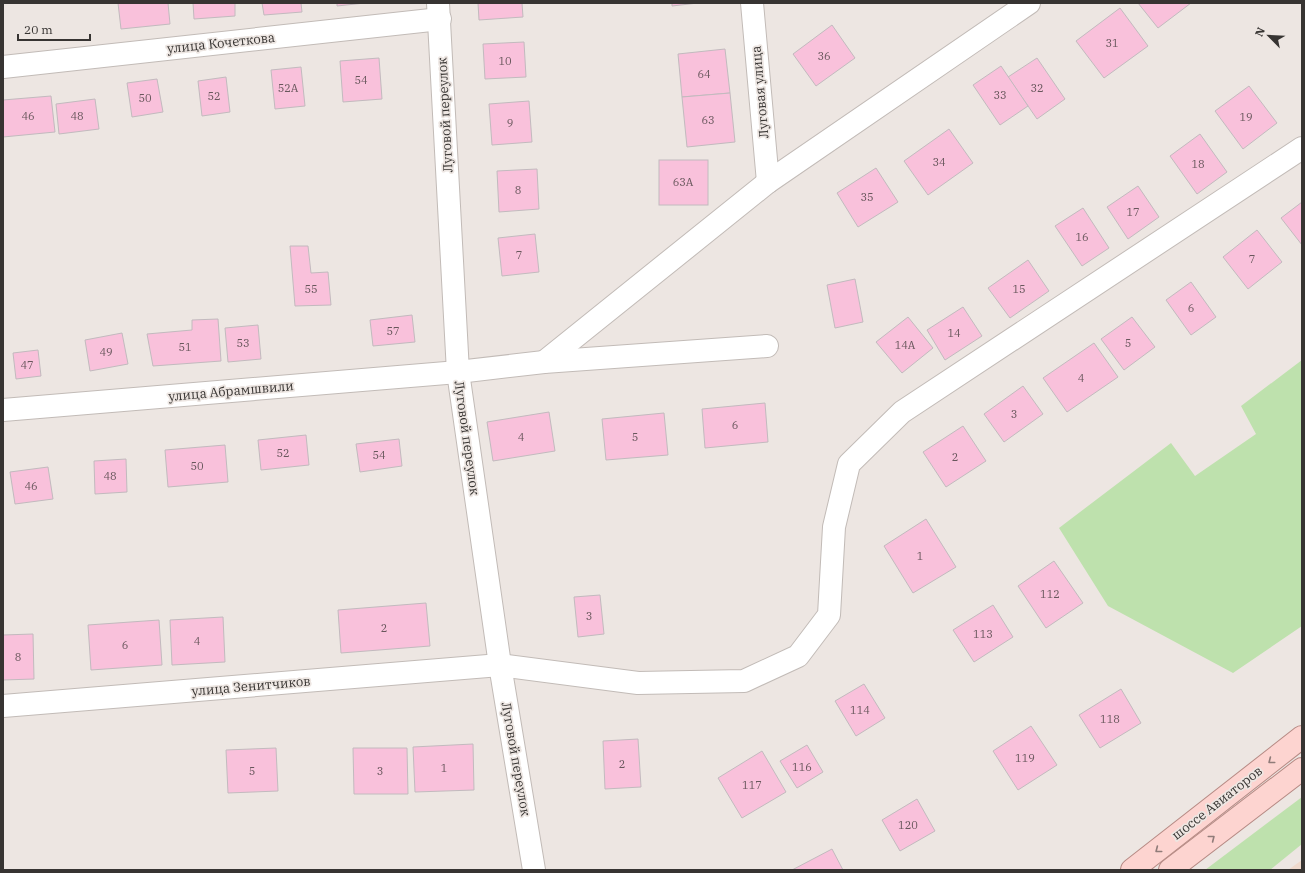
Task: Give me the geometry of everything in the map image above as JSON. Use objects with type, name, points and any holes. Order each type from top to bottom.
[{"type":"main road","name":"шоссе Авиаторов","points":[[1132,870],[1302,737]]},
{"type":"main road","name":"шоссе Авиаторов","points":[[1170,870],[1302,769]]},
{"type":"street","name":"Луговая улица","points":[[752,3],[768,182]]},
{"type":"street","points":[[544,362],[768,182],[1029,3]]},
{"type":"street","name":"улица Кочеткова","points":[[3,67],[439,11]]},
{"type":"street","name":"Луговой переулок","points":[[439,11],[458,372],[500,665],[534,870]]},
{"type":"street","name":"улица Зенитчиков","points":[[3,706],[500,665],[638,683],[744,681],[798,656],[829,615],[834,527],[849,464],[902,412],[1302,148]]},
{"type":"street","name":"улица Абрамшвили","points":[[3,410],[458,372],[544,362],[767,346]]},
{"type":"shaded area","points":[[1302,860],[1302,870],[1288,870]]},
{"type":"green space","points":[[1302,360],[1302,626],[1233,673],[1108,606],[1059,528],[1171,443],[1195,476],[1256,434],[1241,406]]},
{"type":"green space","points":[[1302,797],[1302,844],[1270,870],[1205,870]]},
{"type":"building","points":[[118,3],[168,3],[170,24],[121,29]]},
{"type":"building","points":[[193,3],[235,3],[235,16],[194,19]]},
{"type":"building","points":[[262,3],[301,3],[302,12],[264,15]]},
{"type":"building","points":[[337,3],[365,3],[337,6]]},
{"type":"building","points":[[478,3],[522,3],[523,17],[479,20]]},
{"type":"building","points":[[672,3],[698,3],[672,6]]},
{"type":"building","points":[[1138,3],[1191,3],[1158,28]]},
{"type":"building","points":[[1120,8],[1148,46],[1104,78],[1076,41]]},
{"type":"building","points":[[832,25],[855,58],[816,86],[793,54]]},
{"type":"building","points":[[524,42],[526,77],[485,79],[483,44]]},
{"type":"building","points":[[725,49],[730,93],[682,97],[678,54]]},
{"type":"building","points":[[379,58],[382,99],[343,102],[340,61]]},
{"type":"building","points":[[1037,58],[1065,99],[1037,119],[1008,77]]},
{"type":"building","points":[[1001,66],[1028,106],[1000,125],[973,85]]},
{"type":"building","points":[[301,67],[305,106],[275,109],[271,70]]},
{"type":"building","points":[[226,77],[230,112],[202,116],[198,81]]},
{"type":"building","points":[[157,79],[163,112],[132,117],[127,83]]},
{"type":"building","points":[[1249,86],[1277,123],[1243,149],[1215,111]]},
{"type":"building","points":[[730,93],[735,142],[687,147],[682,97]]},
{"type":"building","points":[[51,96],[55,132],[3,137],[3,100]]},
{"type":"building","points":[[95,99],[99,129],[59,134],[56,104]]},
{"type":"building","points":[[529,101],[532,142],[492,145],[489,104]]},
{"type":"building","points":[[949,129],[973,163],[928,195],[904,161]]},
{"type":"building","points":[[1200,134],[1227,172],[1197,194],[1170,156]]},
{"type":"building","points":[[659,160],[708,160],[708,205],[659,205]]},
{"type":"building","points":[[876,168],[898,202],[858,227],[837,193]]},
{"type":"building","points":[[537,169],[539,209],[499,212],[497,171]]},
{"type":"building","points":[[1138,186],[1159,217],[1128,239],[1107,207]]},
{"type":"building","points":[[1302,202],[1302,245],[1281,218]]},
{"type":"building","points":[[1083,208],[1109,248],[1082,266],[1055,226]]},
{"type":"building","points":[[1257,230],[1282,262],[1248,289],[1223,257]]},
{"type":"building","points":[[535,234],[539,272],[502,276],[498,238]]},
{"type":"building","points":[[290,246],[308,246],[311,273],[328,272],[331,305],[295,306]]},
{"type":"building","points":[[1028,260],[1049,291],[1010,318],[988,288]]},
{"type":"building","points":[[855,279],[863,322],[835,328],[827,285]]},
{"type":"building","points":[[1191,282],[1216,317],[1191,335],[1166,300]]},
{"type":"building","points":[[963,307],[982,336],[945,360],[927,330]]},
{"type":"building","points":[[412,315],[415,342],[373,346],[370,320]]},
{"type":"building","points":[[908,317],[933,348],[902,373],[876,342]]},
{"type":"building","points":[[1132,317],[1155,347],[1124,370],[1101,339]]},
{"type":"building","points":[[218,319],[221,361],[153,366],[147,334],[192,330],[192,320]]},
{"type":"building","points":[[258,325],[261,359],[228,362],[225,328]]},
{"type":"building","points":[[122,333],[128,364],[90,371],[85,340]]},
{"type":"building","points":[[1094,343],[1118,377],[1067,412],[1043,378]]},
{"type":"building","points":[[38,350],[41,376],[16,379],[13,353]]},
{"type":"building","points":[[1023,386],[1043,414],[1004,442],[984,414]]},
{"type":"building","points":[[765,403],[768,442],[705,448],[702,409]]},
{"type":"building","points":[[549,412],[555,451],[493,461],[487,422]]},
{"type":"building","points":[[664,413],[668,455],[606,460],[602,419]]},
{"type":"building","points":[[963,426],[986,461],[946,487],[923,452]]},
{"type":"building","points":[[306,435],[309,465],[261,470],[258,440]]},
{"type":"building","points":[[399,439],[402,466],[360,472],[356,444]]},
{"type":"building","points":[[225,445],[228,482],[168,487],[165,450]]},
{"type":"building","points":[[126,459],[127,492],[95,494],[94,461]]},
{"type":"building","points":[[48,467],[53,499],[15,504],[10,472]]},
{"type":"building","points":[[926,519],[956,567],[913,593],[884,546]]},
{"type":"building","points":[[1054,561],[1083,603],[1046,628],[1018,586]]},
{"type":"building","points":[[600,595],[604,634],[578,637],[574,597]]},
{"type":"building","points":[[426,603],[430,646],[341,653],[338,610]]},
{"type":"building","points":[[993,605],[1013,637],[974,662],[953,630]]},
{"type":"building","points":[[223,617],[225,662],[172,665],[170,620]]},
{"type":"building","points":[[159,620],[162,665],[91,670],[88,625]]},
{"type":"building","points":[[33,634],[34,679],[3,680],[3,635]]},
{"type":"building","points":[[864,684],[885,718],[856,736],[835,701]]},
{"type":"building","points":[[1121,689],[1141,723],[1100,748],[1079,715]]},
{"type":"building","points":[[1031,726],[1057,765],[1018,790],[993,751]]},
{"type":"building","points":[[638,739],[641,787],[605,789],[603,741]]},
{"type":"building","points":[[473,744],[474,790],[415,792],[413,747]]},
{"type":"building","points":[[807,745],[823,772],[797,788],[780,761]]},
{"type":"building","points":[[276,748],[278,791],[228,793],[226,750]]},
{"type":"building","points":[[353,748],[407,748],[408,794],[354,794]]},
{"type":"building","points":[[762,751],[786,792],[742,818],[718,778]]},
{"type":"building","points":[[917,799],[935,831],[900,851],[882,820]]},
{"type":"building","points":[[832,849],[843,870],[792,870]]}]
